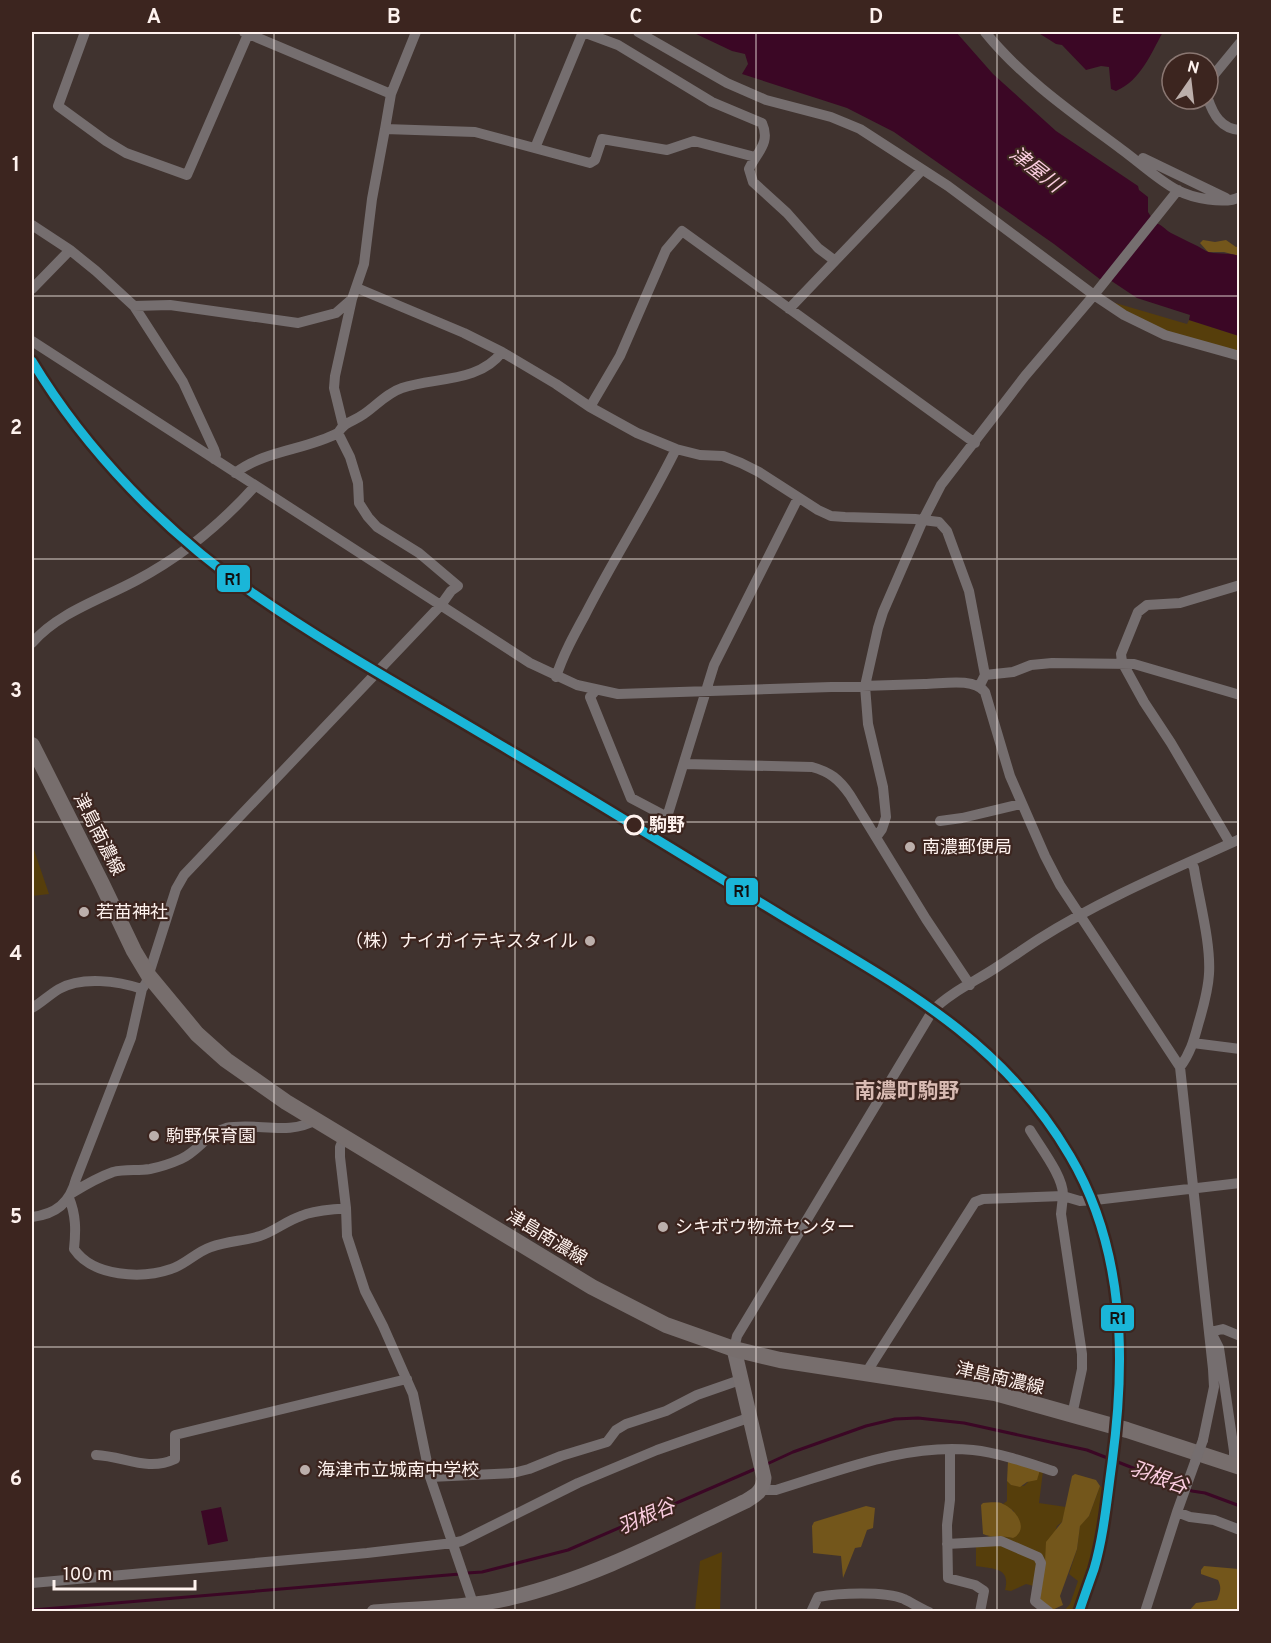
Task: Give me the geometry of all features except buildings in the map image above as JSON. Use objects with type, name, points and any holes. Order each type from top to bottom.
[{"type":"main road","name":"津島南濃線","points":[[32,745],[134,951],[145,983],[197,1034],[226,1060],[286,1102],[592,1287],[666,1324],[734,1349],[780,1360],[995,1393],[1127,1430],[1237,1466]]},
{"type":"street","points":[[85,32],[58,106],[126,153],[187,175],[247,32],[391,94]]},
{"type":"street","points":[[346,1208],[303,1214],[268,1233],[198,1252],[174,1269],[156,1273],[113,1273],[97,1269],[81,1259],[74,1249],[75,1212],[71,1195],[131,1038],[145,983],[176,889],[184,875],[458,586],[419,553],[377,527],[368,518],[359,503],[358,483],[341,429],[334,388],[352,299],[364,264],[372,199],[391,94],[416,32]]},
{"type":"street","points":[[535,148],[583,32],[618,45],[712,102],[762,123],[766,133],[764,144],[749,169],[753,182],[787,213],[818,248],[834,260]]},
{"type":"street","points":[[638,32],[737,87],[766,100],[831,117],[860,129],[904,155],[1124,315],[1165,335],[1239,356]]},
{"type":"street","points":[[985,32],[1054,99],[1175,194],[1221,202],[1236,199]]},
{"type":"street","points":[[1220,67],[1239,43]]},
{"type":"street","points":[[1212,111],[1219,120],[1239,130]]},
{"type":"street","points":[[1090,126],[1144,159],[1236,199]]},
{"type":"street","points":[[385,129],[475,132],[590,163],[595,160],[602,139],[667,150],[694,141],[755,157]]},
{"type":"street","points":[[789,309],[922,170]]},
{"type":"street","points":[[877,837],[886,817],[883,787],[868,724],[865,686],[883,612],[923,520],[941,485],[1025,376],[1175,194]]},
{"type":"street","points":[[32,225],[70,250],[134,306],[183,382],[214,449],[216,455],[214,459]]},
{"type":"street","points":[[590,407],[620,356],[666,250],[682,231],[975,443]]},
{"type":"street","points":[[32,289],[70,250]]},
{"type":"street","points":[[357,288],[464,333],[502,352],[590,407],[637,433],[676,449],[700,455],[723,456],[741,463],[831,516],[939,522],[947,531],[969,591],[982,680],[1010,776],[1021,804],[1060,885],[1180,1067],[1210,1332],[1214,1387],[1203,1440],[1178,1508],[1145,1611]]},
{"type":"street","points":[[134,306],[170,305],[298,323],[336,313],[352,299]]},
{"type":"street","points":[[32,341],[530,663],[556,677],[595,691],[618,694],[970,683],[1031,665],[1122,662],[1239,695]]},
{"type":"street","points":[[235,473],[243,466],[341,429],[390,393],[403,387],[467,374],[480,369],[502,352]]},
{"type":"street","points":[[556,677],[562,659],[603,579],[653,495],[676,449]]},
{"type":"street","points":[[32,643],[58,621],[138,580],[185,551],[222,520],[255,486]]},
{"type":"street","points":[[595,691],[590,697],[631,798],[667,817],[714,665],[798,498]]},
{"type":"street","points":[[763,1484],[753,1425],[734,1349],[737,1336],[928,1016],[941,1001],[1080,915],[1235,841],[1144,702],[1122,662],[1121,654],[1142,608],[1147,605],[1180,603],[1239,585]]},
{"type":"street","points":[[684,764],[812,766],[830,772],[840,781],[877,837],[926,919],[970,985]]},
{"type":"street","points":[[940,821],[1021,804]]},
{"type":"street","points":[[1180,1067],[1193,1043],[1205,1002],[1209,973],[1206,940],[1194,868],[1191,862]]},
{"type":"street","points":[[32,1008],[61,988],[78,984],[106,981],[145,983]]},
{"type":"street","points":[[1193,1043],[1239,1049]]},
{"type":"street","points":[[32,1218],[52,1211],[96,1179],[115,1172],[151,1169],[181,1159],[198,1149],[209,1136],[222,1129],[239,1126],[283,1129],[306,1126],[316,1120]]},
{"type":"street","points":[[1030,1130],[1063,1188],[1061,1214],[1082,1354],[1082,1369],[1072,1416]]},
{"type":"street","points":[[344,1137],[340,1147],[340,1157],[347,1236],[365,1291],[413,1394],[430,1477],[474,1604]]},
{"type":"street","points":[[866,1373],[975,1202],[1004,1198],[1063,1196],[1080,1201],[1095,1200],[1239,1183]]},
{"type":"street","points":[[1210,1332],[1223,1329],[1239,1336]]},
{"type":"street","points":[[1210,1332],[1219,1348],[1237,1466]]},
{"type":"street","points":[[96,1455],[112,1455],[135,1464],[169,1461],[175,1459],[175,1435],[406,1379]]},
{"type":"street","points":[[430,1477],[513,1473],[529,1469],[561,1456],[607,1442],[616,1430],[626,1424],[740,1380]]},
{"type":"street","points":[[32,1582],[367,1553],[453,1543],[462,1541],[578,1483],[647,1454],[753,1425]]},
{"type":"street","points":[[763,1484],[776,1490],[886,1457],[932,1450],[974,1450],[1053,1471]]},
{"type":"street","points":[[950,1450],[948,1578],[975,1585],[984,1591],[980,1611]]},
{"type":"street","points":[[374,1611],[474,1604],[508,1599],[600,1569],[746,1501],[763,1484]]},
{"type":"street","points":[[1178,1508],[1190,1517],[1214,1520],[1239,1530]]},
{"type":"street","points":[[947,1544],[1001,1541],[1038,1557],[1041,1563],[1035,1601],[1049,1611]]},
{"type":"street","points":[[811,1611],[818,1597],[848,1593],[892,1596],[929,1611]]},
{"type":"shaded area","points":[[1203,240],[1215,242],[1226,240],[1236,247],[1239,246],[1239,256],[1224,252],[1208,252],[1200,243]]},
{"type":"shaded area","points":[[1112,302],[1187,324],[1189,320],[1239,336],[1239,353],[1153,327]]},
{"type":"shaded area","points":[[32,844],[49,894],[32,896]]},
{"type":"shaded area","points":[[1008,1461],[1040,1470],[1037,1480],[1027,1482],[1020,1487],[1011,1485],[1007,1481]]},
{"type":"shaded area","points":[[1040,1470],[1043,1471],[1039,1503],[1066,1507],[1045,1562],[989,1539],[988,1536],[1002,1535],[1013,1538],[1014,1511],[1003,1504],[1007,1501],[1007,1481],[1011,1485],[1024,1486]]},
{"type":"shaded area","points":[[1075,1474],[1096,1480],[1100,1486],[1089,1516],[1080,1526],[1077,1549],[1060,1596],[1063,1605],[1052,1610],[1040,1599],[1046,1542],[1062,1522],[1072,1476]]},
{"type":"shaded area","points":[[1100,1486],[1105,1489],[1092,1564],[1076,1611],[1063,1612],[1070,1604],[1078,1581],[1069,1574],[1077,1549],[1080,1525],[1089,1516]]},
{"type":"shaded area","points":[[1001,1503],[1012,1510],[1021,1525],[1018,1534],[1013,1538],[983,1534],[981,1505]]},
{"type":"shaded area","points":[[866,1506],[875,1508],[873,1528],[867,1530],[861,1547],[855,1548],[843,1578],[841,1556],[813,1553],[812,1526],[814,1522]]},
{"type":"shaded area","points":[[1001,1545],[1037,1562],[1034,1586],[1026,1584],[1011,1591],[1005,1590],[1006,1582],[1003,1573],[999,1570],[976,1566],[976,1546]]},
{"type":"shaded area","points":[[722,1552],[720,1611],[695,1611],[700,1561]]},
{"type":"shaded area","points":[[1204,1566],[1239,1569],[1239,1611],[1189,1611],[1196,1603],[1217,1600],[1219,1595],[1218,1580],[1201,1574]]},
{"type":"water","name":"津屋川","points":[[692,32],[956,32],[993,74],[1056,131],[1138,186],[1139,190],[1148,197],[1148,212],[1155,223],[1206,251],[1239,256],[1239,336],[1189,320],[1190,315],[1137,298],[1110,280],[1101,280],[1054,244],[894,132],[847,108],[742,74],[748,64],[745,54],[732,51]]},
{"type":"water","points":[[1037,32],[1163,32],[1138,74],[1116,91],[1111,89],[1109,67],[1101,66],[1086,70],[1062,45],[1056,44]]},
{"type":"water","points":[[221,1507],[228,1541],[208,1545],[201,1511]]},
{"type":"waterway","name":"羽根谷","points":[[767,1464],[793,1452],[866,1426],[895,1419],[918,1418],[964,1423],[1087,1450],[1192,1491],[1205,1493],[1240,1506]]},
{"type":"waterway","name":"羽根谷","points":[[467,1573],[482,1572],[568,1550],[755,1469]]},
{"type":"waterway","name":"羽根谷","points":[[32,1610],[460,1574]]},
{"type":"transit line","name":"R1","points":[[32,361],[54,395],[103,459],[160,517],[221,570],[283,614],[342,651],[906,991],[979,1046],[1012,1078],[1043,1115],[1070,1156],[1088,1192],[1102,1229],[1117,1305],[1119,1384],[1112,1463],[1097,1556],[1079,1612]]},
{"type":"place","name":"駒野","points":[[634,825]]},
{"type":"place","name":"南濃郵便局","points":[[910,847]]},
{"type":"place","name":"若苗神社","points":[[84,912]]},
{"type":"place","name":"（株）ナイガイテキスタイル","points":[[590,941]]},
{"type":"place","name":"駒野保育園","points":[[154,1136]]},
{"type":"place","name":"シキボウ物流センター","points":[[663,1227]]},
{"type":"place","name":"海津市立城南中学校","points":[[305,1470]]},
{"type":"district","name":"南濃町駒野","points":[[907,1091]]}]
